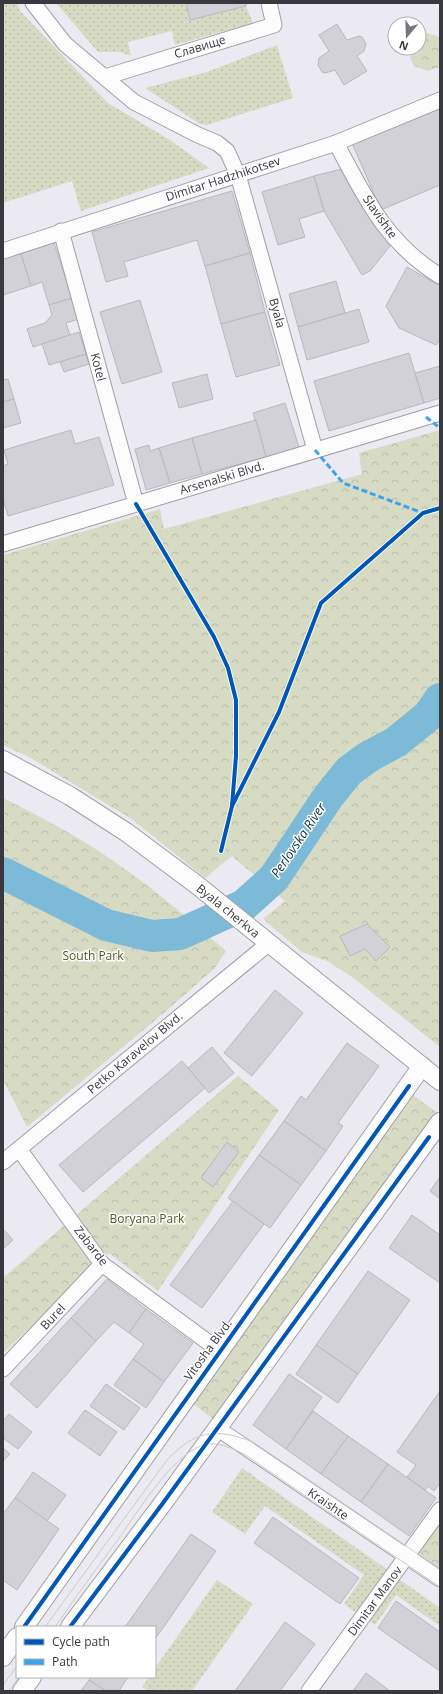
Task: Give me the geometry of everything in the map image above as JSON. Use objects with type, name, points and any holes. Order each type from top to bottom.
[{"type":"street","points":[[33,3],[65,44],[134,102],[198,135],[217,143],[227,151],[238,175]]},
{"type":"street","name":"Славище","points":[[105,77],[274,25],[269,3]]},
{"type":"street","name":"Dimitar Hadzhikotsev","points":[[3,251],[336,143],[440,100]]},
{"type":"street","name":"Slavishte","points":[[336,143],[366,199],[386,229],[407,252],[440,276]]},
{"type":"street","name":"Byala","points":[[238,175],[315,450]]},
{"type":"street","name":"Kotel","points":[[61,231],[136,504]]},
{"type":"street","name":"Arsenalski Blvd.","points":[[3,544],[440,413]]},
{"type":"street","name":"Byala cherkva","points":[[3,760],[70,796],[126,832],[196,885],[440,1080]]},
{"type":"street","name":"Petko Karavelov Blvd.","points":[[3,1162],[268,944]]},
{"type":"street","name":"Vitosha Blvd.","points":[[25,1626],[422,1066]]},
{"type":"street","points":[[71,1626],[440,1122]]},
{"type":"street","name":"Zabarde","points":[[20,1149],[102,1264],[220,1351]]},
{"type":"street","name":"Burel","points":[[3,1369],[102,1264]]},
{"type":"street","name":"Kraishte","points":[[217,1428],[440,1579]]},
{"type":"street","name":"Dimitar Manov","points":[[309,1691],[440,1510]]},
{"type":"street","points":[[3,1657],[16,1638]]},
{"type":"street","points":[[22,1691],[31,1678]]},
{"type":"green space","points":[[3,3],[17,3],[20,11],[108,103],[170,140],[209,168],[81,211],[72,181],[3,203]]},
{"type":"green space","points":[[56,3],[186,3],[190,20],[246,6],[253,23],[175,45],[172,31],[128,42],[131,56],[120,52],[98,52]]},
{"type":"green space","points":[[427,33],[440,37],[440,67],[427,71],[414,66],[410,56],[427,56]]},
{"type":"green space","points":[[277,45],[293,98],[207,125],[200,124],[145,88],[207,72]]},
{"type":"green space","points":[[440,430],[440,1047],[352,977],[329,962],[302,952],[263,919],[285,901],[232,856],[205,878],[133,820],[29,757],[3,745],[3,555],[160,509],[164,529],[362,474],[359,453]]},
{"type":"green space","name":"South Park","points":[[3,798],[44,819],[109,858],[183,914],[226,951],[215,968],[171,1007],[27,1127],[3,1080]]},
{"type":"green space","name":"Boryana Park","points":[[238,1076],[279,1110],[158,1291],[109,1253],[3,1353],[3,1278]]},
{"type":"green space","points":[[413,1095],[439,1114],[213,1419],[191,1402]]},
{"type":"green space","points":[[242,1468],[388,1570],[358,1614],[344,1604],[364,1575],[265,1506],[245,1534],[212,1512]]},
{"type":"green space","points":[[440,1510],[440,1569],[412,1549]]},
{"type":"green space","points":[[399,1579],[440,1608],[440,1626],[396,1595],[375,1625],[369,1621]]},
{"type":"green space","points":[[217,1580],[253,1604],[192,1691],[149,1691],[142,1687],[148,1678],[156,1678],[156,1667]]},
{"type":"building","points":[[186,3],[246,3],[246,6],[190,20]]},
{"type":"building","points":[[337,24],[347,40],[359,36],[362,37],[366,44],[364,51],[357,56],[367,71],[344,85],[335,70],[325,73],[322,72],[318,65],[319,58],[329,51],[319,35]]},
{"type":"building","points":[[440,108],[440,185],[381,210],[352,143]]},
{"type":"building","points":[[341,169],[390,246],[370,271],[362,275],[324,211],[314,176]]},
{"type":"building","points":[[314,176],[324,211],[299,219],[305,237],[278,245],[262,192]]},
{"type":"building","points":[[232,191],[250,253],[205,266],[197,240],[124,262],[128,276],[106,282],[92,232]]},
{"type":"building","points":[[53,240],[72,298],[49,305],[42,282],[31,286],[20,251]]},
{"type":"building","points":[[20,251],[31,286],[3,295],[3,257]]},
{"type":"building","points":[[250,253],[265,312],[221,324],[205,266]]},
{"type":"building","points":[[407,267],[440,286],[440,339],[436,345],[399,328],[386,306]]},
{"type":"building","points":[[336,281],[345,313],[298,327],[289,294]]},
{"type":"building","points":[[72,298],[79,319],[66,323],[70,335],[33,347],[27,329],[45,323],[52,315],[49,305]]},
{"type":"building","points":[[140,300],[162,372],[122,384],[100,312]]},
{"type":"building","points":[[359,309],[369,342],[307,360],[298,327]]},
{"type":"building","points":[[265,312],[280,365],[236,377],[221,324]]},
{"type":"building","points":[[79,332],[86,354],[49,365],[42,344]]},
{"type":"building","points":[[409,353],[424,403],[329,431],[314,381]]},
{"type":"building","points":[[86,354],[89,364],[64,372],[60,362]]},
{"type":"building","points":[[440,366],[440,398],[424,403],[415,373]]},
{"type":"building","points":[[207,374],[213,399],[179,408],[172,383]]},
{"type":"building","points":[[8,379],[14,399],[3,402],[3,380]]},
{"type":"building","points":[[14,399],[21,423],[3,428],[3,402]]},
{"type":"building","points":[[285,403],[299,447],[266,457],[253,413]]},
{"type":"building","points":[[256,420],[266,457],[202,474],[192,438]]},
{"type":"building","points":[[71,430],[75,444],[99,437],[114,485],[8,516],[3,499],[3,466],[8,464],[4,450]]},
{"type":"building","points":[[192,438],[202,474],[170,483],[159,448]]},
{"type":"building","points":[[149,445],[150,451],[159,448],[170,483],[146,490],[135,449]]},
{"type":"building","points":[[367,924],[390,947],[376,961],[365,949],[350,956],[340,936]]},
{"type":"building","points":[[275,990],[303,1013],[252,1076],[224,1053]]},
{"type":"building","points":[[347,1043],[379,1066],[338,1123],[343,1126],[326,1151],[284,1121],[301,1096],[306,1100]]},
{"type":"building","points":[[212,1047],[234,1073],[209,1093],[188,1068]]},
{"type":"building","points":[[182,1061],[205,1088],[83,1192],[59,1165]]},
{"type":"building","points":[[284,1121],[326,1151],[301,1185],[259,1155]]},
{"type":"building","points":[[227,1142],[239,1152],[213,1187],[201,1178]]},
{"type":"building","points":[[259,1155],[301,1185],[270,1228],[228,1198]]},
{"type":"building","points":[[440,1177],[440,1199],[430,1191]]},
{"type":"building","points":[[233,1201],[264,1224],[202,1308],[170,1285]]},
{"type":"building","points":[[412,1215],[440,1235],[440,1283],[389,1248]]},
{"type":"building","points":[[3,1229],[13,1240],[3,1249]]},
{"type":"building","points":[[368,1271],[410,1300],[358,1374],[316,1345]]},
{"type":"building","points":[[107,1279],[146,1309],[129,1333],[114,1322],[96,1341],[71,1318]]},
{"type":"building","points":[[146,1309],[193,1343],[164,1382],[133,1359],[144,1344],[129,1333]]},
{"type":"building","points":[[71,1318],[96,1341],[37,1408],[10,1384]]},
{"type":"building","points":[[316,1345],[358,1374],[338,1403],[296,1374]]},
{"type":"building","points":[[133,1359],[164,1382],[146,1408],[114,1385]]},
{"type":"building","points":[[289,1374],[322,1397],[286,1449],[253,1425]]},
{"type":"building","points":[[106,1384],[140,1408],[124,1430],[90,1406]]},
{"type":"building","points":[[440,1391],[440,1483],[434,1491],[428,1486],[425,1490],[407,1477],[416,1465],[397,1452]]},
{"type":"building","points":[[85,1410],[117,1432],[100,1456],[68,1433]]},
{"type":"building","points":[[313,1411],[348,1436],[321,1474],[286,1449]]},
{"type":"building","points":[[9,1414],[32,1432],[18,1449],[3,1438],[3,1421]]},
{"type":"building","points":[[348,1436],[388,1464],[361,1502],[321,1474]]},
{"type":"building","points":[[3,1448],[10,1454],[3,1461]]},
{"type":"building","points":[[388,1464],[436,1498],[409,1536],[361,1502]]},
{"type":"building","points":[[33,1472],[66,1495],[47,1521],[15,1498]]},
{"type":"building","points":[[15,1498],[59,1529],[17,1590],[3,1580],[3,1514]]},
{"type":"building","points":[[273,1517],[359,1578],[340,1604],[254,1543]]},
{"type":"building","points":[[191,1534],[216,1551],[156,1638],[156,1626],[126,1626]]},
{"type":"building","points":[[396,1601],[440,1632],[440,1671],[378,1628]]},
{"type":"building","points":[[285,1622],[315,1644],[280,1691],[235,1691]]},
{"type":"building","points":[[366,1673],[390,1691],[353,1691]]},
{"type":"building","points":[[90,1678],[127,1678],[119,1691],[106,1691],[89,1680]]},
{"type":"building","points":[[89,1680],[106,1691],[81,1691]]},
{"type":"waterway","name":"Perlovska River","points":[[3,873],[106,925],[152,936],[180,934],[244,905],[274,878],[328,797],[349,771],[368,757],[396,742],[428,716],[440,699]]},
{"type":"tram line","points":[[46,1626],[167,1460],[187,1443],[206,1434],[227,1434],[253,1442],[440,1569]]},
{"type":"tram line","points":[[56,1626],[145,1501],[167,1473],[191,1451],[208,1444],[224,1446],[244,1454],[440,1587]]},
{"type":"tram line","points":[[3,1685],[16,1667]]},
{"type":"tram line","points":[[9,1691],[18,1678]]},
{"type":"marked path","points":[[426,417],[440,428]]},
{"type":"marked path","points":[[315,450],[343,483],[423,513]]},
{"type":"cycle path","points":[[136,504],[214,637],[228,668],[236,700],[236,756],[232,806],[221,851]]},
{"type":"cycle path","points":[[232,806],[279,712],[321,603],[423,513],[440,508]]},
{"type":"cycle path","points":[[25,1626],[409,1086]]},
{"type":"cycle path","points":[[71,1626],[163,1503],[429,1137]]}]
